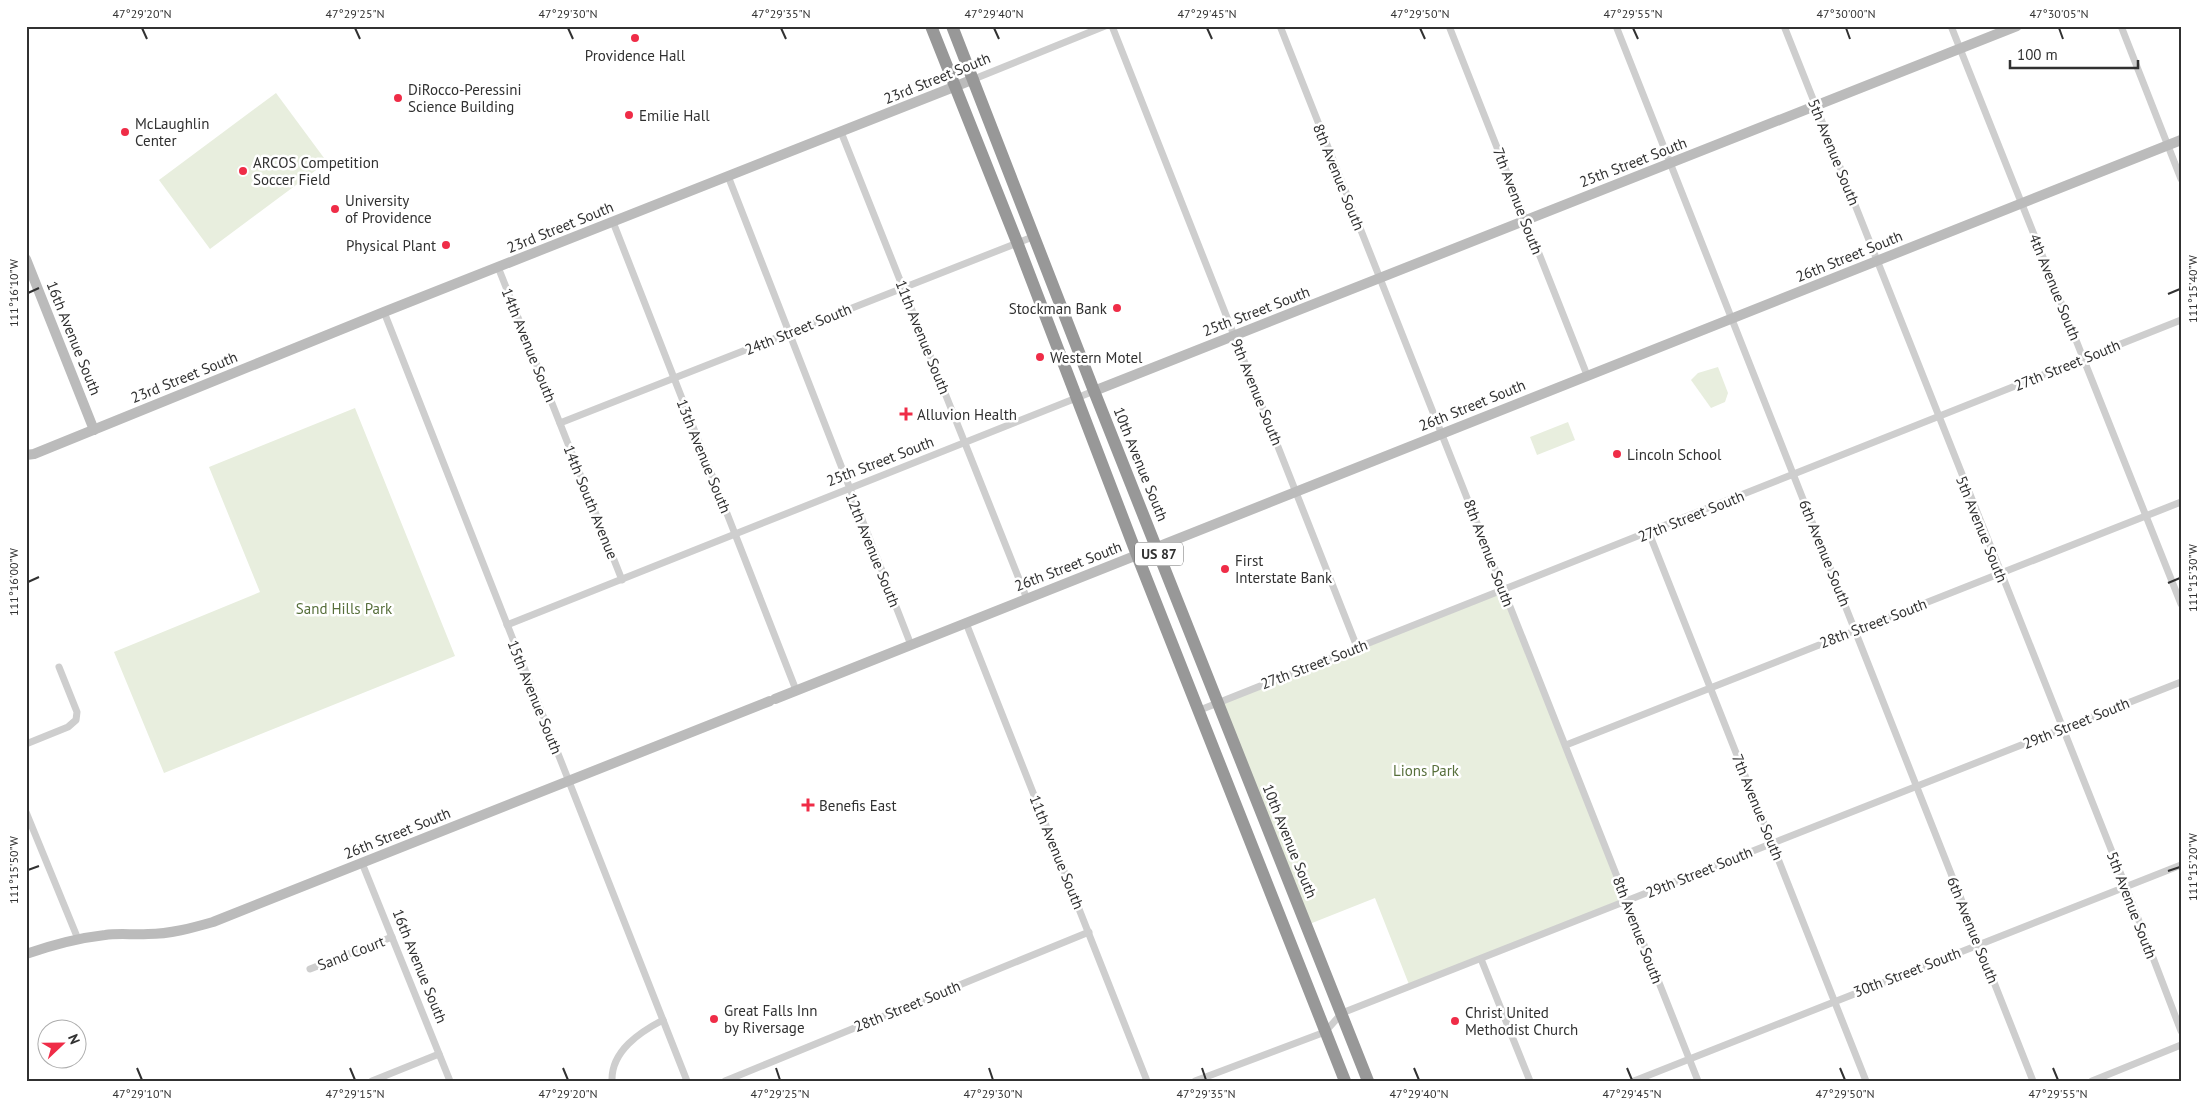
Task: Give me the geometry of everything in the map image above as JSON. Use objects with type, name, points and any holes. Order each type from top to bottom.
[{"type":"highway","name":"US 87","points":[[931,26],[1345,1081]]},
{"type":"highway","name":"10th Avenue South","points":[[952,26],[1036,236],[1094,391],[1368,1081]]},
{"type":"street","name":"23rd Street South","points":[[26,455],[34,454],[384,312],[1105,26]]},
{"type":"street","name":"9th Avenue South","points":[[1112,26],[1357,647]]},
{"type":"street","name":"8th Avenue South","points":[[1280,26],[1698,1081]]},
{"type":"street","name":"7th Avenue South","points":[[1449,26],[1588,376]]},
{"type":"street","name":"6th Avenue South","points":[[1616,26],[2033,1081]]},
{"type":"street","name":"5th Avenue South","points":[[1784,26],[2000,574],[2126,887],[2181,1031]]},
{"type":"street","name":"4th Avenue South","points":[[1951,26],[2181,604]]},
{"type":"street","name":"25th Street South","points":[[507,625],[2017,26]]},
{"type":"street","points":[[2120,26],[2181,179]]},
{"type":"street","name":"11th Avenue South","points":[[841,132],[1027,599]]},
{"type":"street","name":"26th Street South","points":[[26,954],[54,944],[107,934],[150,934],[194,928],[2181,140]]},
{"type":"street","name":"12th Avenue South","points":[[728,176],[911,645]]},
{"type":"street","name":"13th Avenue South","points":[[613,222],[796,690]]},
{"type":"street","name":"24th Street South","points":[[560,423],[1036,236]]},
{"type":"street","name":"16th Avenue South","points":[[26,258],[94,430]]},
{"type":"street","name":"14th Avenue South","points":[[498,267],[560,423]]},
{"type":"street","name":"15th Avenue South","points":[[384,312],[687,1081]]},
{"type":"street","name":"27th Street South","points":[[1200,710],[2181,320]]},
{"type":"street","name":"14th South Avenue","points":[[560,423],[622,580]]},
{"type":"street","name":"28th Street South","points":[[1566,745],[2181,502]]},
{"type":"street","name":"7th Avenue South","points":[[1649,533],[1866,1081]]},
{"type":"street","name":"11th Avenue South","points":[[966,623],[1147,1081]]},
{"type":"street","points":[[26,744],[68,727],[76,720],[77,712],[59,667]]},
{"type":"street","name":"29th Street South","points":[[1195,1081],[1325,1032],[1342,1013],[2181,682]]},
{"type":"street","points":[[26,812],[78,939]]},
{"type":"street","name":"16th Avenue South","points":[[362,862],[450,1081]]},
{"type":"street","name":"30th Street South","points":[[1634,1081],[2181,865]]},
{"type":"street","name":"28th Street South","points":[[725,1081],[1089,932]]},
{"type":"street","name":"Sand Court","points":[[310,969],[392,937]]},
{"type":"street","points":[[1481,959],[1530,1081]]},
{"type":"street","points":[[612,1081],[618,1057],[628,1044],[641,1032],[663,1020]]},
{"type":"street","points":[[2092,1081],[2181,1044]]},
{"type":"street","points":[[372,1081],[439,1054]]},
{"type":"green space","name":"ARCOS Competition Soccer Field","points":[[276,93],[327,162],[210,249],[159,180]]},
{"type":"green space","points":[[1718,367],[1728,393],[1725,402],[1711,408],[1691,380],[1698,373]]},
{"type":"green space","name":"Sand Hills Park","points":[[355,408],[455,656],[164,773],[114,652],[260,592],[209,467]]},
{"type":"green space","points":[[1568,422],[1575,440],[1537,455],[1530,437]]},
{"type":"green space","name":"Lions Park","points":[[1503,589],[1627,901],[1410,987],[1375,898],[1307,925],[1218,702]]},
{"type":"place","name":"Providence Hall","points":[[635,38]]},
{"type":"place","name":"DiRocco-Peressini Science Building","points":[[398,98]]},
{"type":"place","name":"Emilie Hall","points":[[629,115]]},
{"type":"place","name":"McLaughlin Center","points":[[125,132]]},
{"type":"place","name":"ARCOS Competition Soccer Field","points":[[243,171]]},
{"type":"place","name":"University of Providence","points":[[335,209]]},
{"type":"place","name":"Physical Plant","points":[[446,245]]},
{"type":"place","name":"Stockman Bank","points":[[1117,308]]},
{"type":"place","name":"Western Motel","points":[[1040,357]]},
{"type":"place","name":"Alluvion Health","points":[[906,414]]},
{"type":"place","name":"Lincoln School","points":[[1617,454]]},
{"type":"place","name":"First Interstate Bank","points":[[1225,569]]},
{"type":"place","name":"Benefis East","points":[[808,805]]},
{"type":"place","name":"Great Falls Inn by Riversage","points":[[714,1019]]},
{"type":"place","name":"Christ United Methodist Church","points":[[1455,1021]]}]
